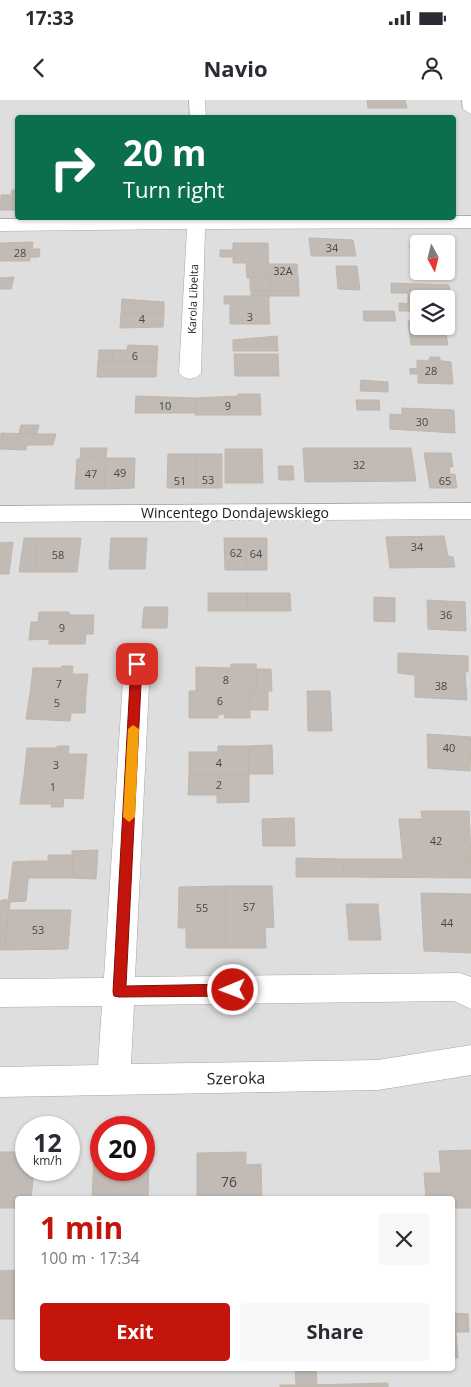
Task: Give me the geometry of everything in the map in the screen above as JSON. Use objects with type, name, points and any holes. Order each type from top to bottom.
[{"type":"street","points":[[197,100],[198,115]]},
{"type":"street","points":[[470,100],[471,109]]},
{"type":"street","points":[[0,225],[471,222]]},
{"type":"street","name":"Karola Libelta","points":[[190,373],[196,225]]},
{"type":"street","name":"Wincentego Dondajewskiego","points":[[0,514],[471,511]]},
{"type":"street","points":[[114,1080],[137,664]]},
{"type":"street","points":[[0,993],[460,986],[471,995]]},
{"type":"street","name":"Szeroka","points":[[0,1082],[378,1076],[471,1060]]},
{"type":"shaded area","points":[[0,100],[471,100],[471,1387],[0,1387]]},
{"type":"building","points":[[367,100],[405,100],[407,108],[368,108]]},
{"type":"building","points":[[12,190],[15,190],[15,210],[0,210],[1,195],[11,195]]},
{"type":"building","points":[[309,238],[353,240],[356,256],[311,256]]},
{"type":"building","points":[[33,242],[32,249],[40,249],[39,257],[30,257],[30,261],[0,261],[0,243]]},
{"type":"building","points":[[233,243],[268,243],[269,278],[247,278],[246,263],[233,263],[233,257],[220,257],[220,250],[233,250]]},
{"type":"building","points":[[269,264],[297,264],[299,290],[270,290]]},
{"type":"building","points":[[336,266],[357,266],[360,290],[338,289]]},
{"type":"building","points":[[14,277],[11,289],[0,289],[0,278]]},
{"type":"building","points":[[250,278],[269,278],[270,290],[250,290]]},
{"type":"building","points":[[391,283],[449,285],[450,290],[410,290],[410,303],[408,303],[408,293],[391,293]]},
{"type":"building","points":[[251,290],[299,290],[299,296],[251,296]]},
{"type":"building","points":[[224,296],[269,296],[269,310],[230,310],[230,304],[224,304]]},
{"type":"building","points":[[122,299],[164,302],[164,313],[121,313]]},
{"type":"building","points":[[399,303],[410,304],[410,311],[399,311]]},
{"type":"building","points":[[230,310],[269,310],[270,324],[230,324]]},
{"type":"building","points":[[363,311],[394,311],[396,321],[364,321]]},
{"type":"building","points":[[121,313],[164,313],[163,327],[120,328]]},
{"type":"building","points":[[408,321],[410,321],[410,335],[446,335],[448,345],[411,345]]},
{"type":"building","points":[[277,336],[278,351],[233,351],[233,340]]},
{"type":"building","points":[[128,345],[158,346],[157,361],[112,362],[113,350],[127,350]]},
{"type":"building","points":[[99,350],[113,350],[112,362],[98,362]]},
{"type":"building","points":[[234,354],[278,354],[279,376],[235,376]]},
{"type":"building","points":[[430,357],[439,357],[441,361],[451,362],[453,384],[418,383],[418,374],[410,374],[410,368],[417,369],[417,360],[428,361]]},
{"type":"building","points":[[157,361],[156,377],[97,377],[98,362]]},
{"type":"building","points":[[361,380],[388,382],[388,392],[360,391]]},
{"type":"building","points":[[238,394],[260,394],[261,415],[195,415],[195,398],[238,396]]},
{"type":"building","points":[[136,396],[195,398],[195,413],[135,413]]},
{"type":"building","points":[[356,400],[379,400],[380,410],[357,410]]},
{"type":"building","points":[[402,408],[454,410],[455,433],[390,429],[390,414],[402,415]]},
{"type":"building","points":[[21,425],[39,425],[37,434],[19,433]]},
{"type":"building","points":[[1,433],[56,434],[53,445],[27,445],[26,450],[0,449]]},
{"type":"building","points":[[81,448],[107,448],[106,458],[80,458]]},
{"type":"building","points":[[303,448],[411,448],[416,481],[305,482]]},
{"type":"building","points":[[225,449],[262,449],[263,483],[225,483]]},
{"type":"building","points":[[424,453],[451,453],[453,467],[449,467],[450,474],[455,474],[457,488],[430,488]]},
{"type":"building","points":[[168,454],[195,454],[195,488],[167,488]]},
{"type":"building","points":[[195,454],[222,454],[222,488],[195,488]]},
{"type":"building","points":[[106,458],[104,489],[75,489],[77,459]]},
{"type":"building","points":[[106,458],[135,458],[134,488],[104,489]]},
{"type":"building","points":[[278,466],[293,466],[294,480],[279,480]]},
{"type":"building","points":[[444,536],[448,556],[453,557],[455,567],[390,568],[386,537]]},
{"type":"building","points":[[24,538],[38,538],[34,572],[19,572]]},
{"type":"building","points":[[38,538],[81,538],[77,572],[34,572]]},
{"type":"building","points":[[111,538],[147,538],[145,569],[109,569]]},
{"type":"building","points":[[224,538],[246,538],[246,570],[225,570]]},
{"type":"building","points":[[246,538],[267,538],[267,570],[246,570]]},
{"type":"building","points":[[13,542],[9,574],[0,574],[0,543]]},
{"type":"building","points":[[208,593],[247,593],[248,611],[208,611]]},
{"type":"building","points":[[247,593],[290,593],[291,611],[248,611]]},
{"type":"building","points":[[374,597],[395,598],[395,622],[374,621]]},
{"type":"building","points":[[427,600],[465,602],[466,631],[428,629]]},
{"type":"building","points":[[144,607],[168,607],[167,628],[142,628]]},
{"type":"building","points":[[39,612],[69,612],[69,615],[94,615],[93,634],[86,634],[85,644],[49,644],[49,639],[29,640],[31,622],[38,622]]},
{"type":"building","points":[[398,653],[468,656],[468,672],[465,672],[467,700],[415,697],[415,675],[398,673]]},
{"type":"building","points":[[231,664],[256,664],[257,691],[196,691],[196,667],[231,668]]},
{"type":"building","points":[[62,666],[73,666],[72,674],[88,674],[86,693],[30,693],[33,668],[61,668]]},
{"type":"building","points":[[256,669],[271,669],[272,691],[257,691]]},
{"type":"building","points":[[189,691],[250,691],[250,718],[225,718],[224,714],[218,715],[218,718],[189,718]]},
{"type":"building","points":[[250,691],[268,691],[268,710],[250,710]]},
{"type":"building","points":[[307,691],[330,691],[332,731],[308,731]]},
{"type":"building","points":[[30,693],[86,693],[85,713],[71,713],[70,721],[26,719]]},
{"type":"building","points":[[427,734],[471,737],[470,771],[428,768]]},
{"type":"building","points":[[272,745],[273,774],[249,774],[248,746]]},
{"type":"building","points":[[57,746],[69,746],[68,754],[87,754],[85,776],[24,776],[27,748],[57,748]]},
{"type":"building","points":[[218,746],[248,746],[249,774],[189,775],[189,752],[218,752]]},
{"type":"building","points":[[249,774],[249,802],[217,803],[217,795],[188,795],[189,775]]},
{"type":"building","points":[[24,776],[85,776],[83,799],[64,798],[63,807],[51,807],[52,804],[20,804]]},
{"type":"building","points":[[421,811],[469,811],[471,859],[403,859],[399,819],[422,819]]},
{"type":"building","points":[[294,818],[295,846],[263,846],[262,819]]},
{"type":"building","points":[[98,850],[96,879],[72,878],[72,851]]},
{"type":"building","points":[[48,855],[73,855],[72,878],[29,878],[30,861],[48,861]]},
{"type":"building","points":[[296,858],[343,859],[343,877],[296,877]]},
{"type":"building","points":[[343,859],[471,859],[471,878],[343,877]]},
{"type":"building","points":[[30,861],[26,901],[8,902],[13,862]]},
{"type":"building","points":[[226,886],[226,948],[186,948],[186,928],[178,928],[179,887]]},
{"type":"building","points":[[226,886],[272,886],[274,927],[265,928],[266,948],[226,948]]},
{"type":"building","points":[[421,893],[471,894],[471,953],[424,951]]},
{"type":"building","points":[[6,899],[10,902],[4,950],[0,950],[0,901]]},
{"type":"building","points":[[346,904],[378,904],[381,940],[349,940]]},
{"type":"building","points":[[8,910],[71,910],[68,949],[4,950]]},
{"type":"building","points":[[471,1150],[471,1208],[455,1208],[455,1196],[426,1196],[424,1173],[441,1173],[439,1151]]},
{"type":"building","points":[[0,1152],[15,1152],[15,1181],[33,1181],[31,1196],[15,1196],[15,1208],[0,1208]]},
{"type":"building","points":[[246,1152],[246,1165],[261,1164],[262,1196],[197,1196],[197,1153]]},
{"type":"building","points":[[93,1181],[148,1181],[148,1196],[92,1196]]},
{"type":"building","points":[[15,1270],[15,1319],[0,1319],[0,1271]]},
{"type":"building","points":[[455,1313],[468,1314],[469,1332],[456,1332],[458,1358],[455,1358]]},
{"type":"building","points":[[295,1371],[316,1371],[317,1385],[296,1385]]},
{"type":"building","points":[[388,1383],[388,1387],[310,1387],[310,1385]]},
{"type":"building","points":[[280,1385],[310,1385],[310,1387],[280,1387]]},
{"type":"slow traffic","points":[[129,817],[133,729]]},
{"type":"route","points":[[137,664],[119,992],[233,990]]}]
